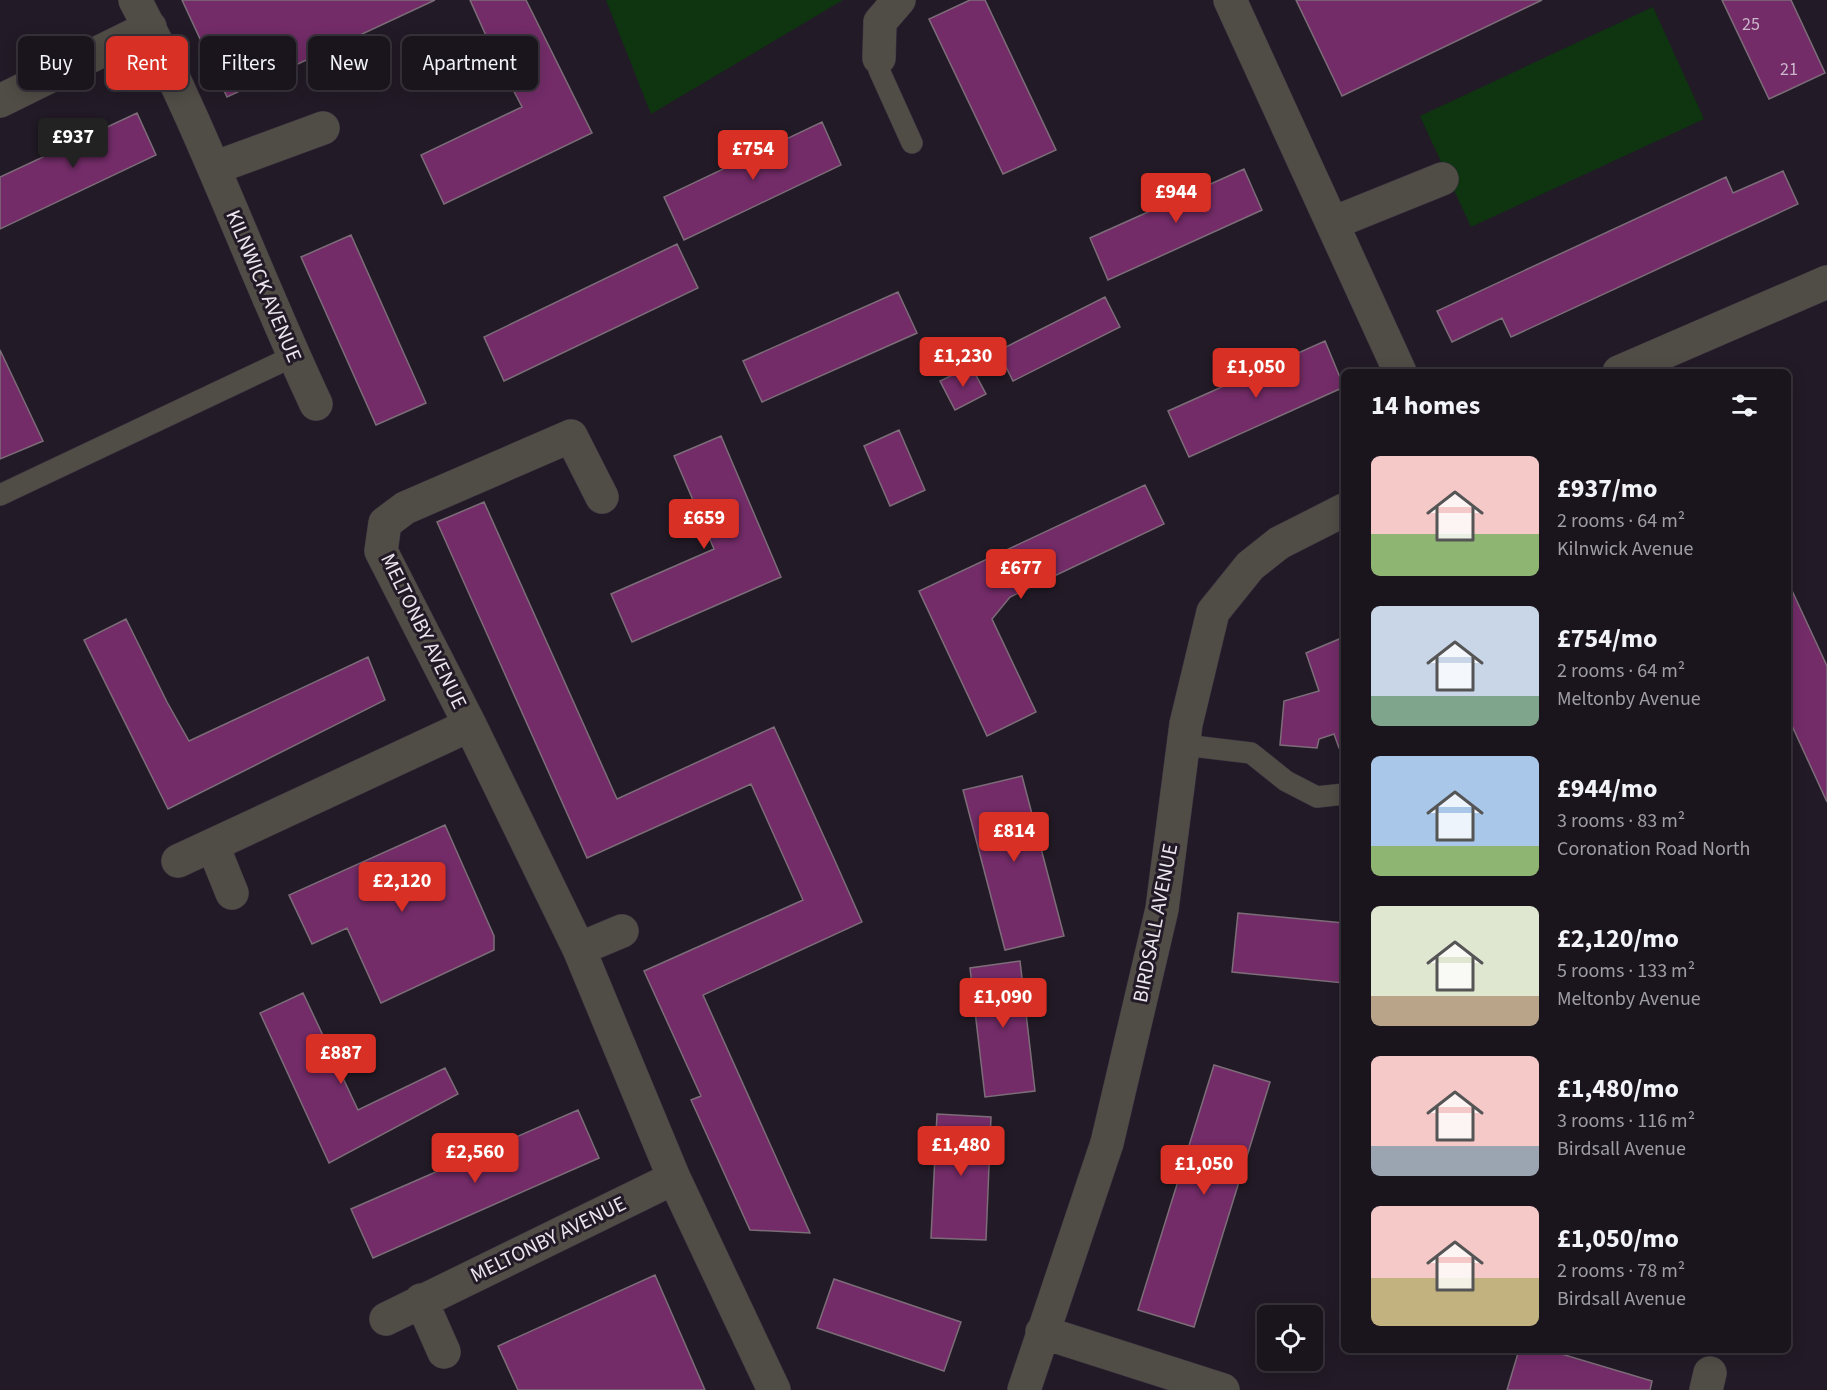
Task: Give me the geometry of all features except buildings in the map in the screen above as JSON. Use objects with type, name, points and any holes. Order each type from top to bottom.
[{"type":"street","points":[[879,58],[880,22],[899,0]]},
{"type":"street","points":[[1230,0],[1399,369]]},
{"type":"street","name":"KILNWICK AVENUE","points":[[0,101],[142,14],[214,168],[316,404]]},
{"type":"street","points":[[214,168],[323,129]]},
{"type":"street","points":[[1333,223],[1442,178]]},
{"type":"street","points":[[1626,369],[1827,282]]},
{"type":"street","name":"MELTONBY AVENUE","points":[[602,497],[571,436],[405,508],[385,523],[381,551],[470,725],[579,949],[675,1178],[774,1390]]},
{"type":"street","name":"BIRDSALL AVENUE","points":[[1024,1390],[1107,1143],[1162,909],[1186,724],[1213,612],[1250,566],[1279,543],[1341,512]]},
{"type":"street","name":"MELTONBY AVENUE","points":[[178,861],[470,725]]},
{"type":"street","points":[[213,846],[232,893]]},
{"type":"street","points":[[579,949],[622,931]]},
{"type":"street","name":"MELTONBY AVENUE","points":[[386,1319],[675,1178]]},
{"type":"street","points":[[422,1300],[444,1352]]},
{"type":"street","points":[[1042,1332],[1223,1390]]},
{"type":"lane","points":[[879,58],[879,70],[912,143]]},
{"type":"lane","points":[[0,495],[294,356]]},
{"type":"lane","points":[[1184,745],[1251,753],[1286,782],[1317,797],[1341,794]]},
{"type":"green space","points":[[606,0],[843,0],[651,114]]},
{"type":"green space","points":[[1653,7],[1704,119],[1471,227],[1420,116]]}]
